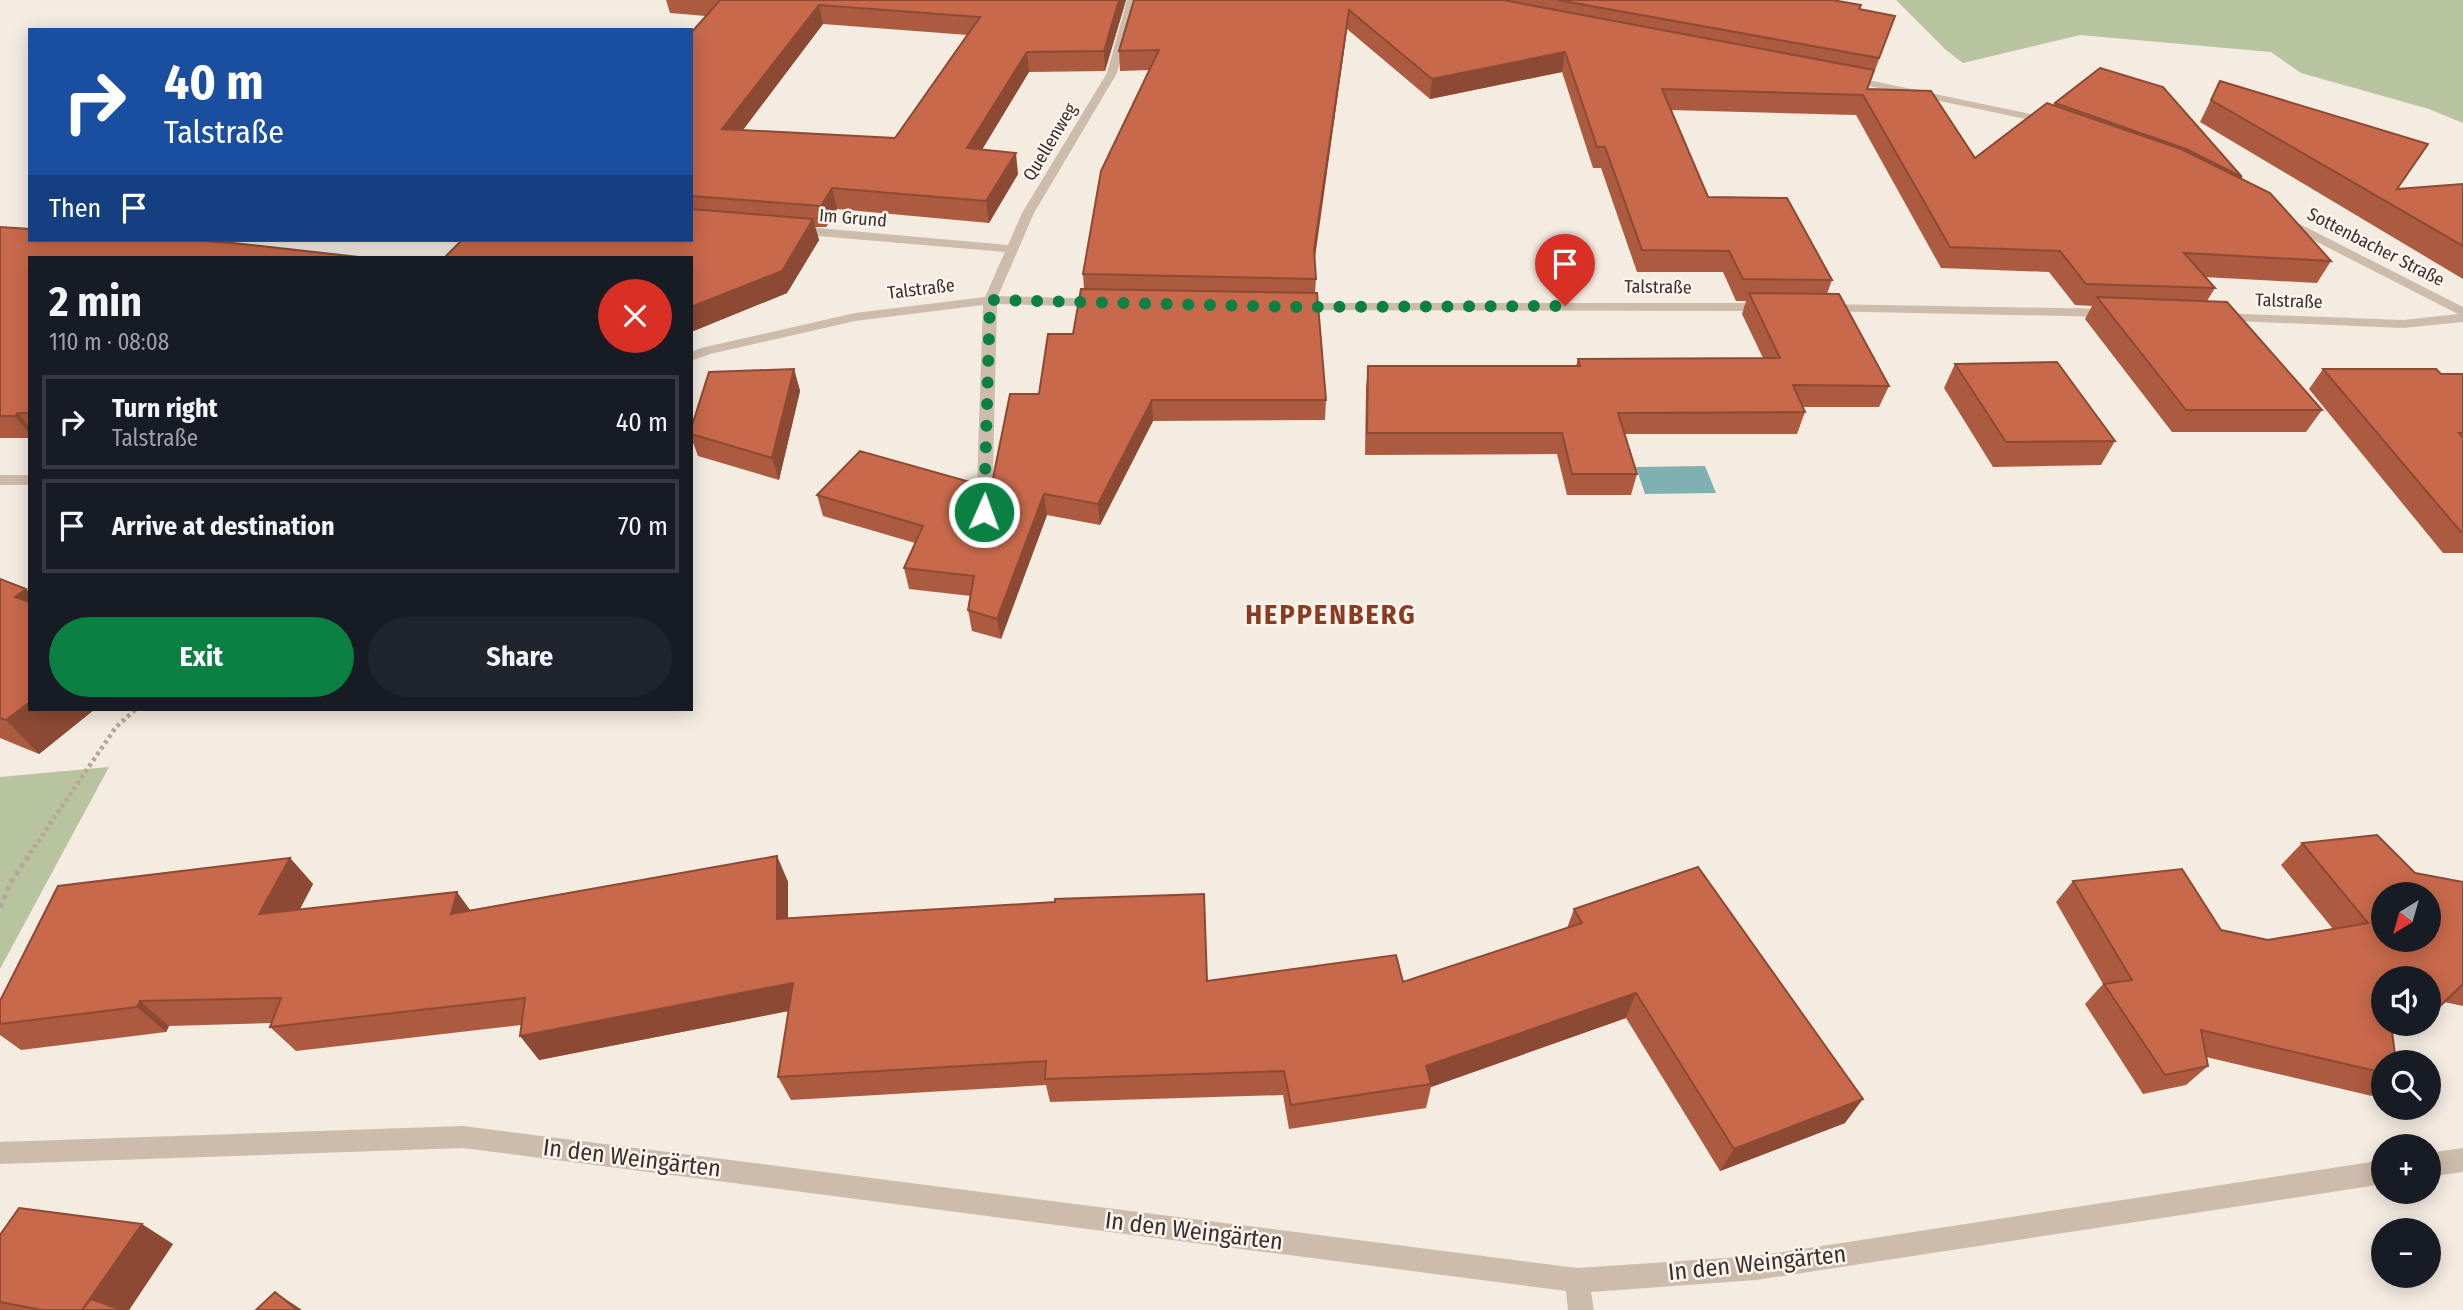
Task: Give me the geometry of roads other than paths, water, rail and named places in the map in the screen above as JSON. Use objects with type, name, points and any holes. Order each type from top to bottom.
[{"type":"street","name":"Quellenweg","points":[[990,300],[1028,213],[1112,73],[1132,0]]},
{"type":"street","points":[[1836,76],[2027,114],[2065,126]]},
{"type":"street","name":"Sottenbacher Straße","points":[[2271,214],[2463,312]]},
{"type":"street","name":"Im Grund","points":[[783,229],[1011,248]]},
{"type":"street","points":[[984,512],[990,300]]},
{"type":"street","name":"Talstraße","points":[[693,356],[855,317],[990,300],[1111,303]]},
{"type":"street","name":"Talstraße","points":[[1285,307],[1784,307]]},
{"type":"street","points":[[1812,308],[2129,314]]},
{"type":"street","name":"Talstraße","points":[[2197,316],[2403,324],[2463,318]]},
{"type":"street","points":[[0,480],[28,480]]},
{"type":"street","name":"In den Weingärten","points":[[0,1153],[463,1137],[1577,1280],[1756,1268],[2371,1174]]},
{"type":"street","points":[[2441,1163],[2463,1160]]},
{"type":"street","points":[[1577,1280],[1581,1310]]},
{"type":"water","points":[[1705,466],[1716,493],[1645,494],[1636,467]]},
{"type":"district","name":"HEPPENBERG","points":[[1331,614]]}]
